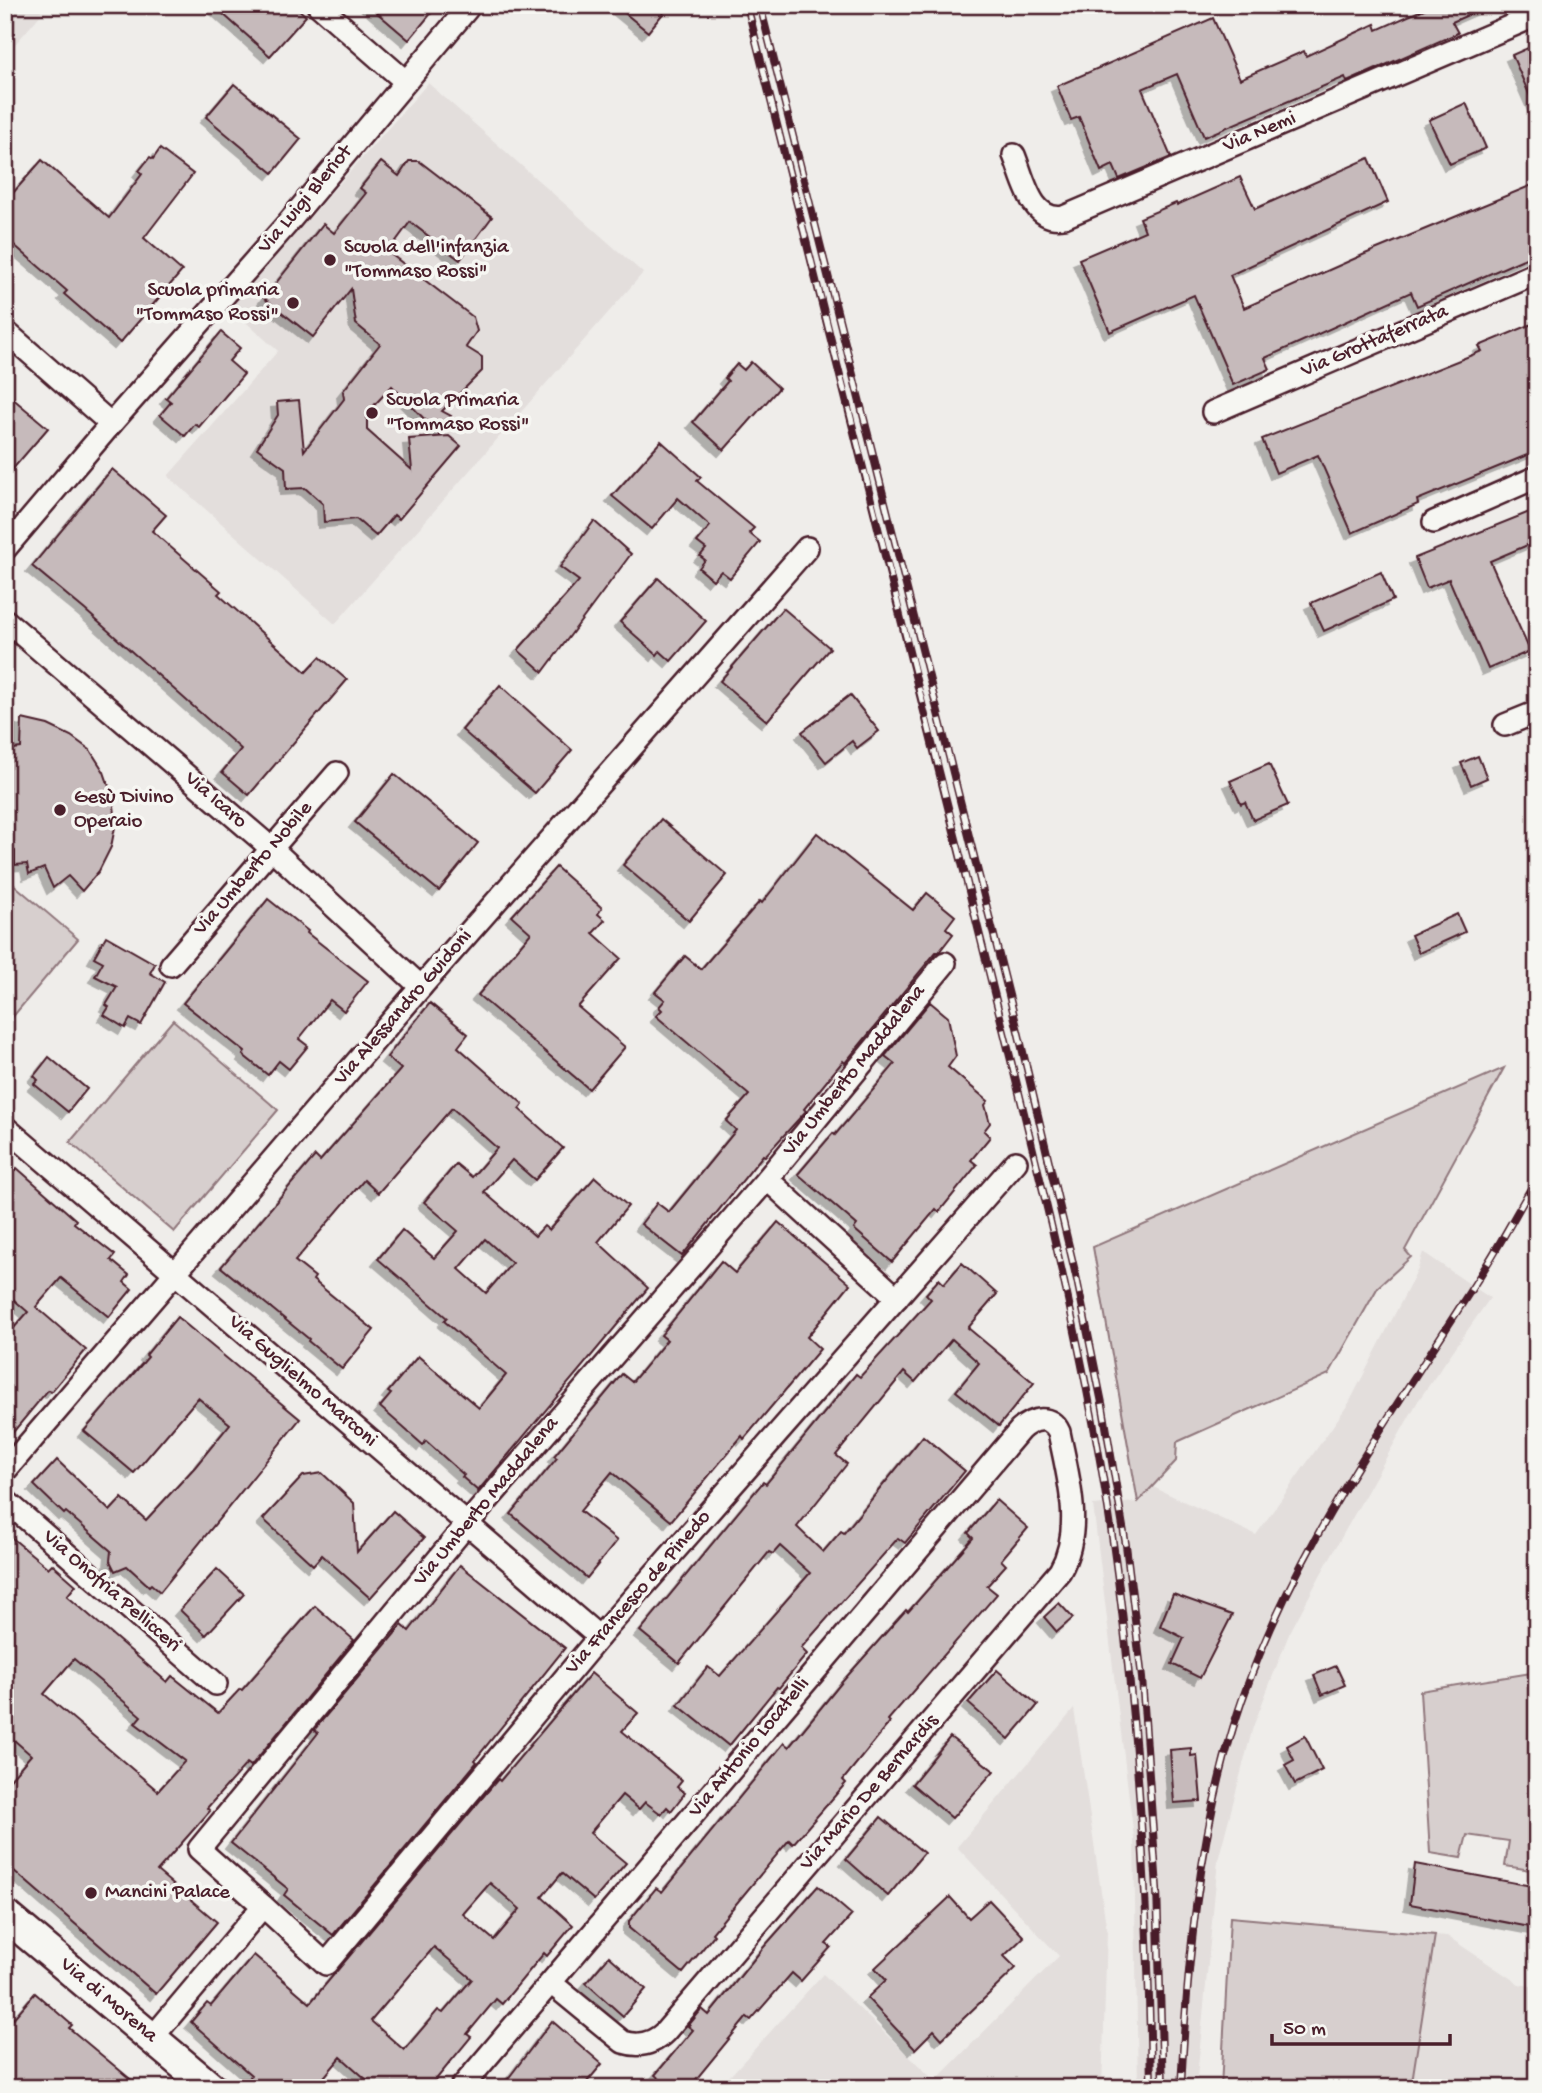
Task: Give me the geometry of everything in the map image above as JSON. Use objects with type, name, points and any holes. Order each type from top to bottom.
[{"type":"street","points":[[318,5],[405,81]]},
{"type":"street","name":"Via Luigi Bleriot","points":[[5,549],[287,224],[467,9]]},
{"type":"street","name":"Via Nemi","points":[[1014,155],[1036,208],[1049,217],[1064,217],[1537,15]]},
{"type":"street","name":"Via Grottaferrata","points":[[1213,412],[1537,273]]},
{"type":"street","points":[[5,331],[111,424]]},
{"type":"street","points":[[1434,522],[1537,477]]},
{"type":"street","name":"Via Alessandro Guidoni","points":[[5,1471],[421,986],[807,548]]},
{"type":"street","name":"Via Icaro","points":[[5,620],[271,848],[421,986]]},
{"type":"street","points":[[1505,725],[1537,712]]},
{"type":"street","name":"Via Umberto Nobile","points":[[171,965],[337,772]]},
{"type":"street","name":"Via Umberto Maddalena","points":[[263,1906],[199,1849],[467,1524],[767,1179],[945,963]]},
{"type":"street","name":"Via Guglielmo Marconi","points":[[5,1127],[599,1637]]},
{"type":"street","name":"Via Francesco de Pinedo","points":[[263,1906],[326,1964],[599,1637],[1016,1162]]},
{"type":"street","points":[[767,1179],[897,1298]]},
{"type":"street","name":"Via Mario De Bernardis","points":[[551,1983],[623,2042],[635,2045],[649,2043],[665,2032],[1060,1570],[1071,1548],[1073,1516],[1059,1432],[1054,1423],[1046,1419]]},
{"type":"street","name":"Via Antonio Locatelli","points":[[461,2088],[1020,1430],[1030,1422],[1046,1419]]},
{"type":"street","name":"Via Onofria Pellicceri","points":[[5,1500],[216,1684]]},
{"type":"street","points":[[152,2038],[263,1906]]},
{"type":"street","name":"Via di Morena","points":[[5,1915],[211,2088]]},
{"type":"shaded area","points":[[5,5],[35,5],[43,12],[5,56]]},
{"type":"shaded area","name":"Scuola Primaria \"Tommaso Rossi\"","points":[[428,83],[643,273],[335,624],[168,476],[278,351],[230,308]]},
{"type":"shaded area","points":[[5,877],[78,939],[5,1026]]},
{"type":"shaded area","points":[[173,1020],[278,1110],[174,1232],[70,1142]]},
{"type":"shaded area","points":[[1504,1068],[1405,1250],[1411,1257],[1378,1287],[1329,1374],[1177,1442],[1176,1461],[1138,1502],[1093,1247]]},
{"type":"shaded area","points":[[1423,1252],[1490,1298],[1418,1401],[1322,1572],[1289,1634],[1253,1727],[1218,1860],[1196,2088],[1138,2088],[1134,1838],[1093,1505],[1138,1502],[1151,1486],[1256,1535],[1349,1403],[1418,1269]]},
{"type":"shaded area","points":[[1537,1672],[1537,1871],[1505,1866],[1509,1841],[1467,1835],[1461,1858],[1430,1853],[1420,1691]]},
{"type":"shaded area","points":[[1074,1709],[1107,1932],[1102,2088],[719,2088],[823,1974],[935,2081],[1059,1956],[957,1847]]},
{"type":"shaded area","points":[[1230,1917],[1447,1936],[1519,1984],[1537,1987],[1537,2088],[1221,2088]]},
{"type":"shaded area","points":[[1230,1917],[1435,1935],[1411,2088],[1221,2088]]},
{"type":"building","points":[[213,5],[294,5],[306,16],[270,56]]},
{"type":"building","points":[[368,5],[438,5],[409,40]]},
{"type":"building","points":[[615,5],[670,5],[648,32]]},
{"type":"building","points":[[1433,5],[1491,5],[1452,22],[1458,33],[1347,82],[1345,77],[1204,137],[1177,74],[1142,89],[1171,157],[1119,179],[1113,165],[1101,171],[1079,117],[1071,120],[1057,86],[1213,18],[1240,79],[1304,51],[1306,56],[1375,24],[1377,30]]},
{"type":"building","points":[[1537,44],[1537,112],[1512,55]]},
{"type":"building","points":[[234,84],[301,139],[273,173],[206,117]]},
{"type":"building","points":[[1466,103],[1486,148],[1450,164],[1429,120]]},
{"type":"building","points":[[160,149],[193,174],[144,238],[182,271],[120,343],[64,294],[67,291],[5,237],[5,202],[42,160],[109,218],[142,174],[139,171]]},
{"type":"building","points":[[1369,158],[1388,202],[1230,275],[1244,308],[1365,254],[1537,183],[1537,253],[1417,306],[1411,292],[1265,358],[1270,369],[1233,385],[1194,295],[1110,332],[1079,259],[1145,231],[1140,218],[1240,177],[1255,209]]},
{"type":"building","points":[[409,161],[419,161],[492,217],[460,260],[410,222],[388,252],[473,317],[477,331],[466,347],[482,357],[482,371],[442,411],[451,416],[440,435],[392,386],[367,413],[367,430],[412,470],[409,439],[449,436],[461,446],[399,519],[394,515],[376,536],[356,519],[324,522],[323,504],[305,488],[286,489],[285,468],[257,448],[278,415],[277,402],[299,400],[304,451],[344,399],[343,391],[380,344],[356,324],[351,289],[313,337],[264,298],[323,224],[334,233],[366,193],[360,188],[381,162],[399,176]]},
{"type":"building","points":[[1537,322],[1537,451],[1417,500],[1418,504],[1352,533],[1318,455],[1276,473],[1262,439],[1482,351],[1479,346]]},
{"type":"building","points":[[221,332],[240,348],[229,361],[244,374],[199,427],[195,424],[185,436],[160,415],[171,402],[166,398]]},
{"type":"building","points":[[751,362],[779,388],[724,450],[693,422],[728,381],[725,378],[737,364],[744,370]]},
{"type":"building","points":[[5,392],[48,428],[5,478]]},
{"type":"building","points":[[661,441],[701,477],[697,481],[754,528],[749,533],[760,542],[730,578],[721,571],[713,580],[699,568],[705,560],[700,556],[706,549],[697,542],[710,526],[678,498],[652,529],[612,496]]},
{"type":"building","points":[[112,469],[166,515],[152,531],[221,591],[218,594],[306,672],[320,657],[347,680],[249,795],[222,772],[241,749],[32,566]]},
{"type":"building","points":[[1537,509],[1537,541],[1490,561],[1530,651],[1488,669],[1449,579],[1427,588],[1415,558]]},
{"type":"building","points":[[594,521],[631,554],[543,672],[518,650],[579,581],[560,567]]},
{"type":"building","points":[[1381,572],[1393,600],[1324,631],[1311,603]]},
{"type":"building","points":[[658,578],[706,621],[671,661],[660,651],[657,655],[620,622]]},
{"type":"building","points":[[783,608],[830,648],[767,721],[720,681]]},
{"type":"building","points":[[500,685],[572,750],[535,793],[462,730]]},
{"type":"building","points":[[850,695],[879,731],[857,748],[852,741],[826,762],[802,732]]},
{"type":"building","name":"Gesù Divino Operaio","points":[[22,719],[48,725],[71,736],[90,750],[104,772],[113,798],[116,822],[111,847],[99,871],[82,891],[68,876],[53,888],[44,868],[29,874],[27,864],[15,865],[15,851],[5,847],[5,750],[21,748]]},
{"type":"building","points":[[1478,756],[1487,778],[1471,785],[1461,763]]},
{"type":"building","points":[[1269,764],[1288,805],[1253,820],[1245,802],[1241,804],[1230,781]]},
{"type":"building","points":[[394,774],[478,843],[439,891],[355,822]]},
{"type":"building","points":[[661,819],[727,875],[689,921],[623,865]]},
{"type":"building","points":[[817,833],[913,910],[927,893],[955,916],[946,928],[953,934],[845,1063],[843,1061],[804,1109],[806,1111],[765,1156],[763,1155],[682,1256],[641,1224],[657,1203],[669,1212],[736,1130],[726,1121],[749,1095],[656,1016],[662,1010],[659,1007],[665,1000],[655,992],[685,956],[701,969],[760,901],[762,903]]},
{"type":"building","points":[[556,867],[602,908],[598,914],[605,920],[593,933],[621,958],[578,1007],[625,1047],[589,1089],[478,995],[531,933],[512,916]]},
{"type":"building","points":[[268,899],[368,981],[344,1011],[330,1000],[299,1039],[308,1046],[289,1069],[279,1061],[268,1075],[243,1055],[245,1052],[183,1003]]},
{"type":"building","points":[[1457,914],[1465,932],[1419,953],[1411,935]]},
{"type":"building","points":[[106,936],[155,964],[150,973],[165,982],[141,1025],[130,1019],[125,1028],[104,1015],[109,1007],[106,1005],[117,987],[95,976],[103,962],[94,957]]},
{"type":"building","points":[[930,1002],[948,1017],[956,1056],[948,1067],[988,1101],[985,1105],[990,1123],[984,1131],[990,1137],[971,1160],[977,1165],[939,1212],[936,1209],[892,1262],[854,1229],[857,1225],[798,1174],[895,1064],[885,1056]]},
{"type":"building","points":[[430,1003],[468,1034],[458,1047],[523,1104],[519,1109],[563,1148],[535,1180],[512,1160],[484,1192],[535,1236],[544,1226],[549,1230],[595,1177],[628,1206],[598,1242],[648,1288],[478,1491],[426,1441],[423,1445],[380,1407],[391,1394],[388,1392],[418,1356],[479,1408],[506,1375],[444,1321],[447,1318],[378,1259],[402,1230],[434,1258],[458,1231],[424,1202],[456,1164],[472,1177],[497,1148],[452,1108],[378,1193],[364,1180],[295,1261],[315,1277],[313,1280],[374,1330],[342,1369],[221,1267],[315,1156],[320,1161],[401,1069],[387,1057]],"holes":[[[485,1239],[512,1263],[486,1293],[459,1269]]]},
{"type":"building","points":[[49,1057],[87,1089],[68,1112],[34,1084],[38,1080],[34,1076]]},
{"type":"building","points":[[17,1168],[76,1220],[74,1223],[115,1255],[111,1260],[129,1275],[124,1282],[132,1289],[109,1317],[61,1278],[36,1307],[86,1350],[5,1442],[5,1338],[28,1312],[5,1292],[5,1181]]},
{"type":"building","points":[[778,1222],[850,1284],[807,1337],[820,1349],[671,1521],[612,1472],[580,1511],[617,1541],[587,1578],[511,1514],[557,1458],[554,1456],[622,1374],[632,1382],[667,1340],[661,1335],[721,1261],[735,1273]]},
{"type":"building","points":[[962,1263],[997,1294],[968,1328],[1034,1383],[999,1426],[956,1391],[979,1363],[952,1339],[915,1382],[904,1372],[836,1455],[847,1464],[797,1527],[823,1552],[841,1531],[844,1533],[923,1436],[965,1471],[905,1543],[898,1538],[801,1648],[807,1654],[729,1746],[678,1705],[708,1667],[720,1676],[810,1573],[780,1546],[773,1554],[769,1552],[679,1663],[640,1631],[856,1374],[860,1377],[931,1299],[926,1294],[939,1279],[944,1284]]},
{"type":"building","points":[[177,1317],[300,1419],[160,1592],[127,1566],[115,1571],[110,1561],[111,1551],[66,1512],[64,1514],[34,1485],[57,1460],[110,1511],[122,1498],[146,1520],[195,1467],[230,1424],[198,1398],[134,1473],[84,1431],[148,1357],[146,1355]]},
{"type":"building","points":[[322,1473],[354,1503],[357,1552],[393,1511],[424,1538],[370,1598],[322,1555],[313,1565],[263,1519],[303,1476]]},
{"type":"building","points":[[996,1500],[1028,1528],[1001,1560],[1006,1565],[987,1586],[997,1594],[888,1720],[890,1722],[843,1780],[846,1783],[793,1844],[789,1840],[712,1933],[714,1935],[683,1973],[629,1928],[629,1921],[656,1888],[662,1892],[784,1743],[789,1747],[842,1682],[973,1538],[968,1533]]},
{"type":"building","points":[[5,1532],[48,1568],[52,1564],[76,1585],[67,1596],[167,1682],[172,1676],[218,1713],[240,1689],[242,1690],[315,1606],[354,1640],[251,1766],[247,1763],[207,1808],[210,1811],[157,1871],[217,1922],[156,1994],[5,1863],[5,1785],[31,1755],[5,1732]],"holes":[[[74,1659],[141,1716],[135,1723],[185,1761],[158,1791],[44,1694]]]},
{"type":"building","points":[[460,1565],[565,1648],[475,1760],[477,1762],[333,1935],[284,1895],[288,1889],[231,1843],[318,1733],[314,1730],[402,1625],[409,1631]]},
{"type":"building","points":[[217,1569],[244,1594],[206,1635],[180,1610]]},
{"type":"building","points":[[1173,1594],[1232,1615],[1200,1678],[1172,1664],[1184,1638],[1160,1626]]},
{"type":"building","points":[[1059,1603],[1073,1618],[1057,1632],[1044,1617]]},
{"type":"building","points":[[1336,1666],[1345,1685],[1322,1695],[1314,1675]]},
{"type":"building","points":[[997,1670],[1038,1705],[1009,1739],[968,1703]]},
{"type":"building","points":[[591,1673],[638,1713],[622,1731],[682,1781],[677,1787],[685,1793],[671,1811],[667,1807],[661,1814],[645,1802],[639,1809],[622,1795],[590,1833],[626,1863],[594,1900],[562,1873],[542,1897],[573,1925],[547,1956],[544,1953],[502,2004],[496,1999],[467,2034],[471,2037],[429,2088],[376,2088],[341,2057],[315,2088],[263,2088],[191,2022],[207,2003],[211,2006],[254,1955],[310,2003],[498,1779],[500,1781]],"holes":[[[490,1883],[520,1909],[494,1940],[463,1914]],[[434,1947],[472,1979],[443,2013],[438,2010],[404,2050],[371,2021]]]},
{"type":"building","points":[[1305,1736],[1322,1770],[1295,1784],[1285,1765],[1294,1760],[1287,1746]]},
{"type":"building","points":[[950,1737],[994,1771],[952,1818],[912,1784]]},
{"type":"building","points":[[1191,1748],[1191,1756],[1197,1755],[1201,1801],[1174,1803],[1170,1750]]},
{"type":"building","points":[[881,1817],[924,1853],[888,1896],[846,1859]]},
{"type":"building","points":[[1415,1864],[1537,1887],[1535,1928],[1410,1904]]},
{"type":"building","points":[[818,1886],[852,1915],[826,1944],[831,1947],[801,1981],[792,1973],[751,2020],[747,2017],[689,2088],[670,2088],[655,2075],[693,2030],[688,2026],[702,2009],[709,2015]]},
{"type":"building","points":[[950,1897],[969,1918],[989,1900],[1024,1937],[1004,1956],[1016,1968],[942,2039],[934,2030],[915,2049],[867,1998],[886,1980],[875,1968]]},
{"type":"building","points":[[609,1956],[646,1989],[623,2016],[586,1983]]},
{"type":"building","points":[[35,1993],[72,2025],[69,2028],[141,2088],[5,2088],[5,2028]]},
{"type":"building","points":[[552,2021],[602,2064],[582,2088],[501,2088]]},
{"type":"railway","points":[[747,5],[1031,1142],[1065,1285],[1094,1429],[1117,1575],[1133,1721],[1144,1867],[1151,2088]]},
{"type":"railway","points":[[760,5],[1018,1031],[1077,1280],[1103,1408],[1126,1545],[1142,1678],[1157,1888],[1163,2088]]},
{"type":"railway","points":[[1181,2088],[1191,1951],[1203,1861],[1221,1772],[1233,1728],[1255,1667],[1280,1607],[1342,1493],[1488,1262],[1537,1178]]},
{"type":"place","name":"Scuola dell'infanzia \"Tommaso Rossi\"","points":[[330,260]]},
{"type":"place","name":"Scuola primaria \"Tommaso Rossi\"","points":[[293,303]]},
{"type":"place","name":"Scuola Primaria \"Tommaso Rossi\"","points":[[372,413]]},
{"type":"place","name":"Gesù Divino Operaio","points":[[60,810]]},
{"type":"place","name":"Mancini Palace","points":[[91,1893]]}]
